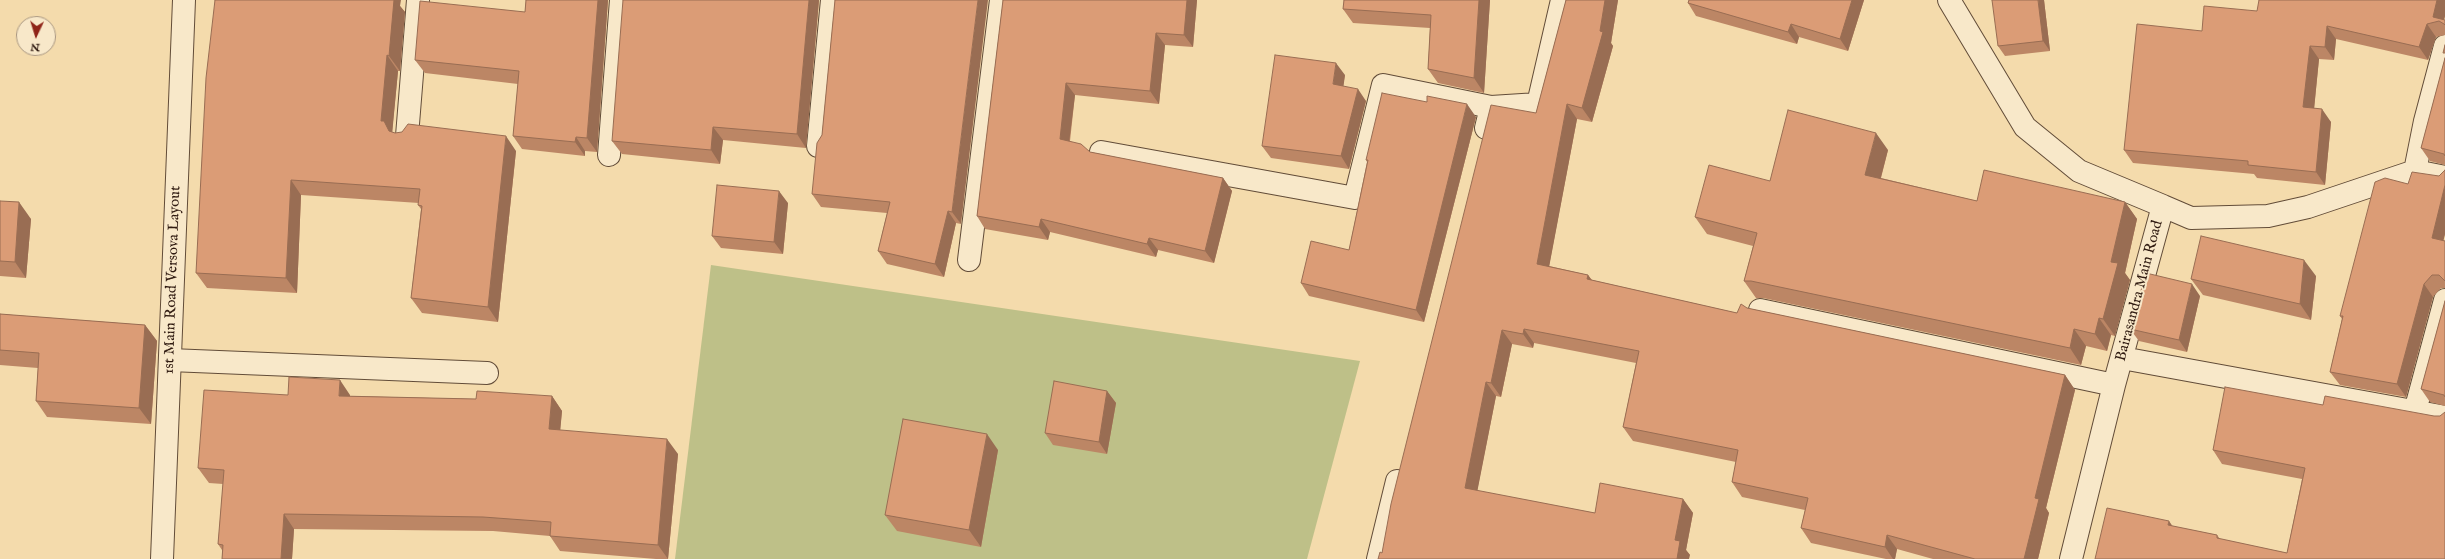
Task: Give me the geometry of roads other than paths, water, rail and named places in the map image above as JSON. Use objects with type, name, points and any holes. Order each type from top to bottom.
[{"type":"street","name":"1st Main Road Versova Layout","points":[[162,559],[184,0]]},
{"type":"street","points":[[407,136],[418,0]]},
{"type":"street","points":[[609,155],[621,0]]},
{"type":"street","points":[[818,146],[832,0]]},
{"type":"street","points":[[969,260],[1001,0]]},
{"type":"street","points":[[1101,152],[1355,198],[1383,85],[1491,107],[1538,104],[1562,0]]},
{"type":"street","name":"Bairasandra Main Road","points":[[1948,0],[2025,127],[2079,171],[2163,206],[2114,385],[2071,559]]},
{"type":"street","points":[[2415,171],[2425,121],[2445,46]]},
{"type":"street","points":[[1482,145],[1491,107]]},
{"type":"street","points":[[2163,206],[2191,218],[2268,216],[2308,207],[2415,171],[2445,177]]},
{"type":"street","points":[[2415,411],[2445,300]]},
{"type":"street","points":[[1760,310],[2114,385]]},
{"type":"street","points":[[2122,358],[2445,417]]},
{"type":"street","points":[[170,360],[487,373]]},
{"type":"street","points":[[1378,559],[1403,459]]}]
